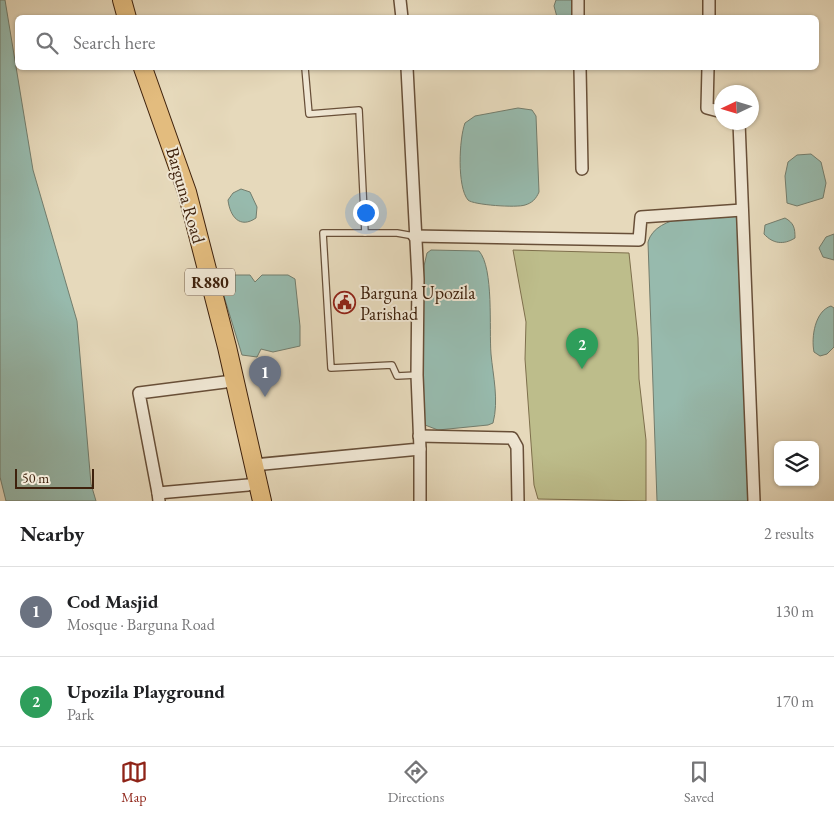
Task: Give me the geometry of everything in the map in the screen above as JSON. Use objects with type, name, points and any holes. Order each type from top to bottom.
[{"type":"main road","points":[[112,0],[116,15]]},
{"type":"main road","points":[[122,0],[126,15]]},
{"type":"main road","name":"Barguna Road","points":[[135,70],[187,224],[250,493]]},
{"type":"main road","name":"Barguna Road","points":[[144,70],[187,192],[227,347],[262,501]]},
{"type":"street","points":[[400,0],[402,15]]},
{"type":"street","points":[[578,0],[578,15]]},
{"type":"street","points":[[709,0],[709,15]]},
{"type":"street","points":[[407,70],[411,123],[414,236],[418,279],[417,374],[420,501]]},
{"type":"street","points":[[580,70],[582,170]]},
{"type":"street","points":[[708,70],[707,108],[714,110]]},
{"type":"street","points":[[739,130],[754,501]]},
{"type":"street","points":[[414,236],[639,240],[641,217],[742,210]]},
{"type":"street","points":[[225,382],[139,392],[158,497],[250,493]]},
{"type":"street","points":[[419,436],[512,438],[517,447],[518,501]]},
{"type":"street","points":[[253,465],[420,449]]},
{"type":"lane","points":[[305,70],[309,114],[359,110],[365,233]]},
{"type":"lane","points":[[414,236],[397,233],[323,233],[331,368],[392,364],[397,376],[417,374]]},
{"type":"green space","points":[[513,250],[629,253],[646,440],[646,501],[538,499],[534,485],[525,359],[526,322]]},
{"type":"shaded area","points":[[0,0],[5,0],[15,70],[17,70],[33,170],[77,321],[91,484],[96,501],[6,501],[0,477]]},
{"type":"shaded area","points":[[556,0],[577,0],[577,15],[556,15],[554,6]]},
{"type":"shaded area","points":[[518,108],[532,110],[536,116],[538,194],[532,202],[520,206],[486,205],[468,200],[462,185],[460,163],[461,140],[465,123],[475,116]]},
{"type":"shaded area","points":[[811,154],[821,162],[826,183],[823,198],[797,206],[787,203],[785,176],[788,162],[797,155]]},
{"type":"shaded area","points":[[241,189],[250,192],[257,207],[256,218],[245,222],[241,222],[234,216],[228,200],[233,193]]},
{"type":"shaded area","points":[[734,214],[738,216],[751,501],[657,501],[648,242],[653,233],[661,226],[672,221],[698,216]]},
{"type":"shaded area","points":[[785,218],[793,226],[795,238],[787,242],[775,242],[764,234],[765,225]]},
{"type":"shaded area","points":[[834,234],[834,260],[823,257],[819,248],[826,237]]},
{"type":"shaded area","points":[[431,250],[479,251],[484,259],[489,284],[491,354],[496,397],[493,423],[488,425],[438,430],[425,425],[422,388],[424,266],[427,253]]},
{"type":"shaded area","points":[[250,275],[255,282],[262,275],[288,275],[295,279],[300,346],[273,352],[261,349],[257,357],[242,355],[219,280],[222,277]]},
{"type":"shaded area","points":[[831,306],[834,308],[834,347],[827,354],[820,356],[814,352],[813,346],[815,325],[821,313]]},
{"type":"place","name":"Barguna Upozila Parishad","points":[[344,302]]},
{"type":"place","name":"Upozila Playground","points":[[582,369]]},
{"type":"place","name":"Cod Masjid","points":[[265,397]]}]
